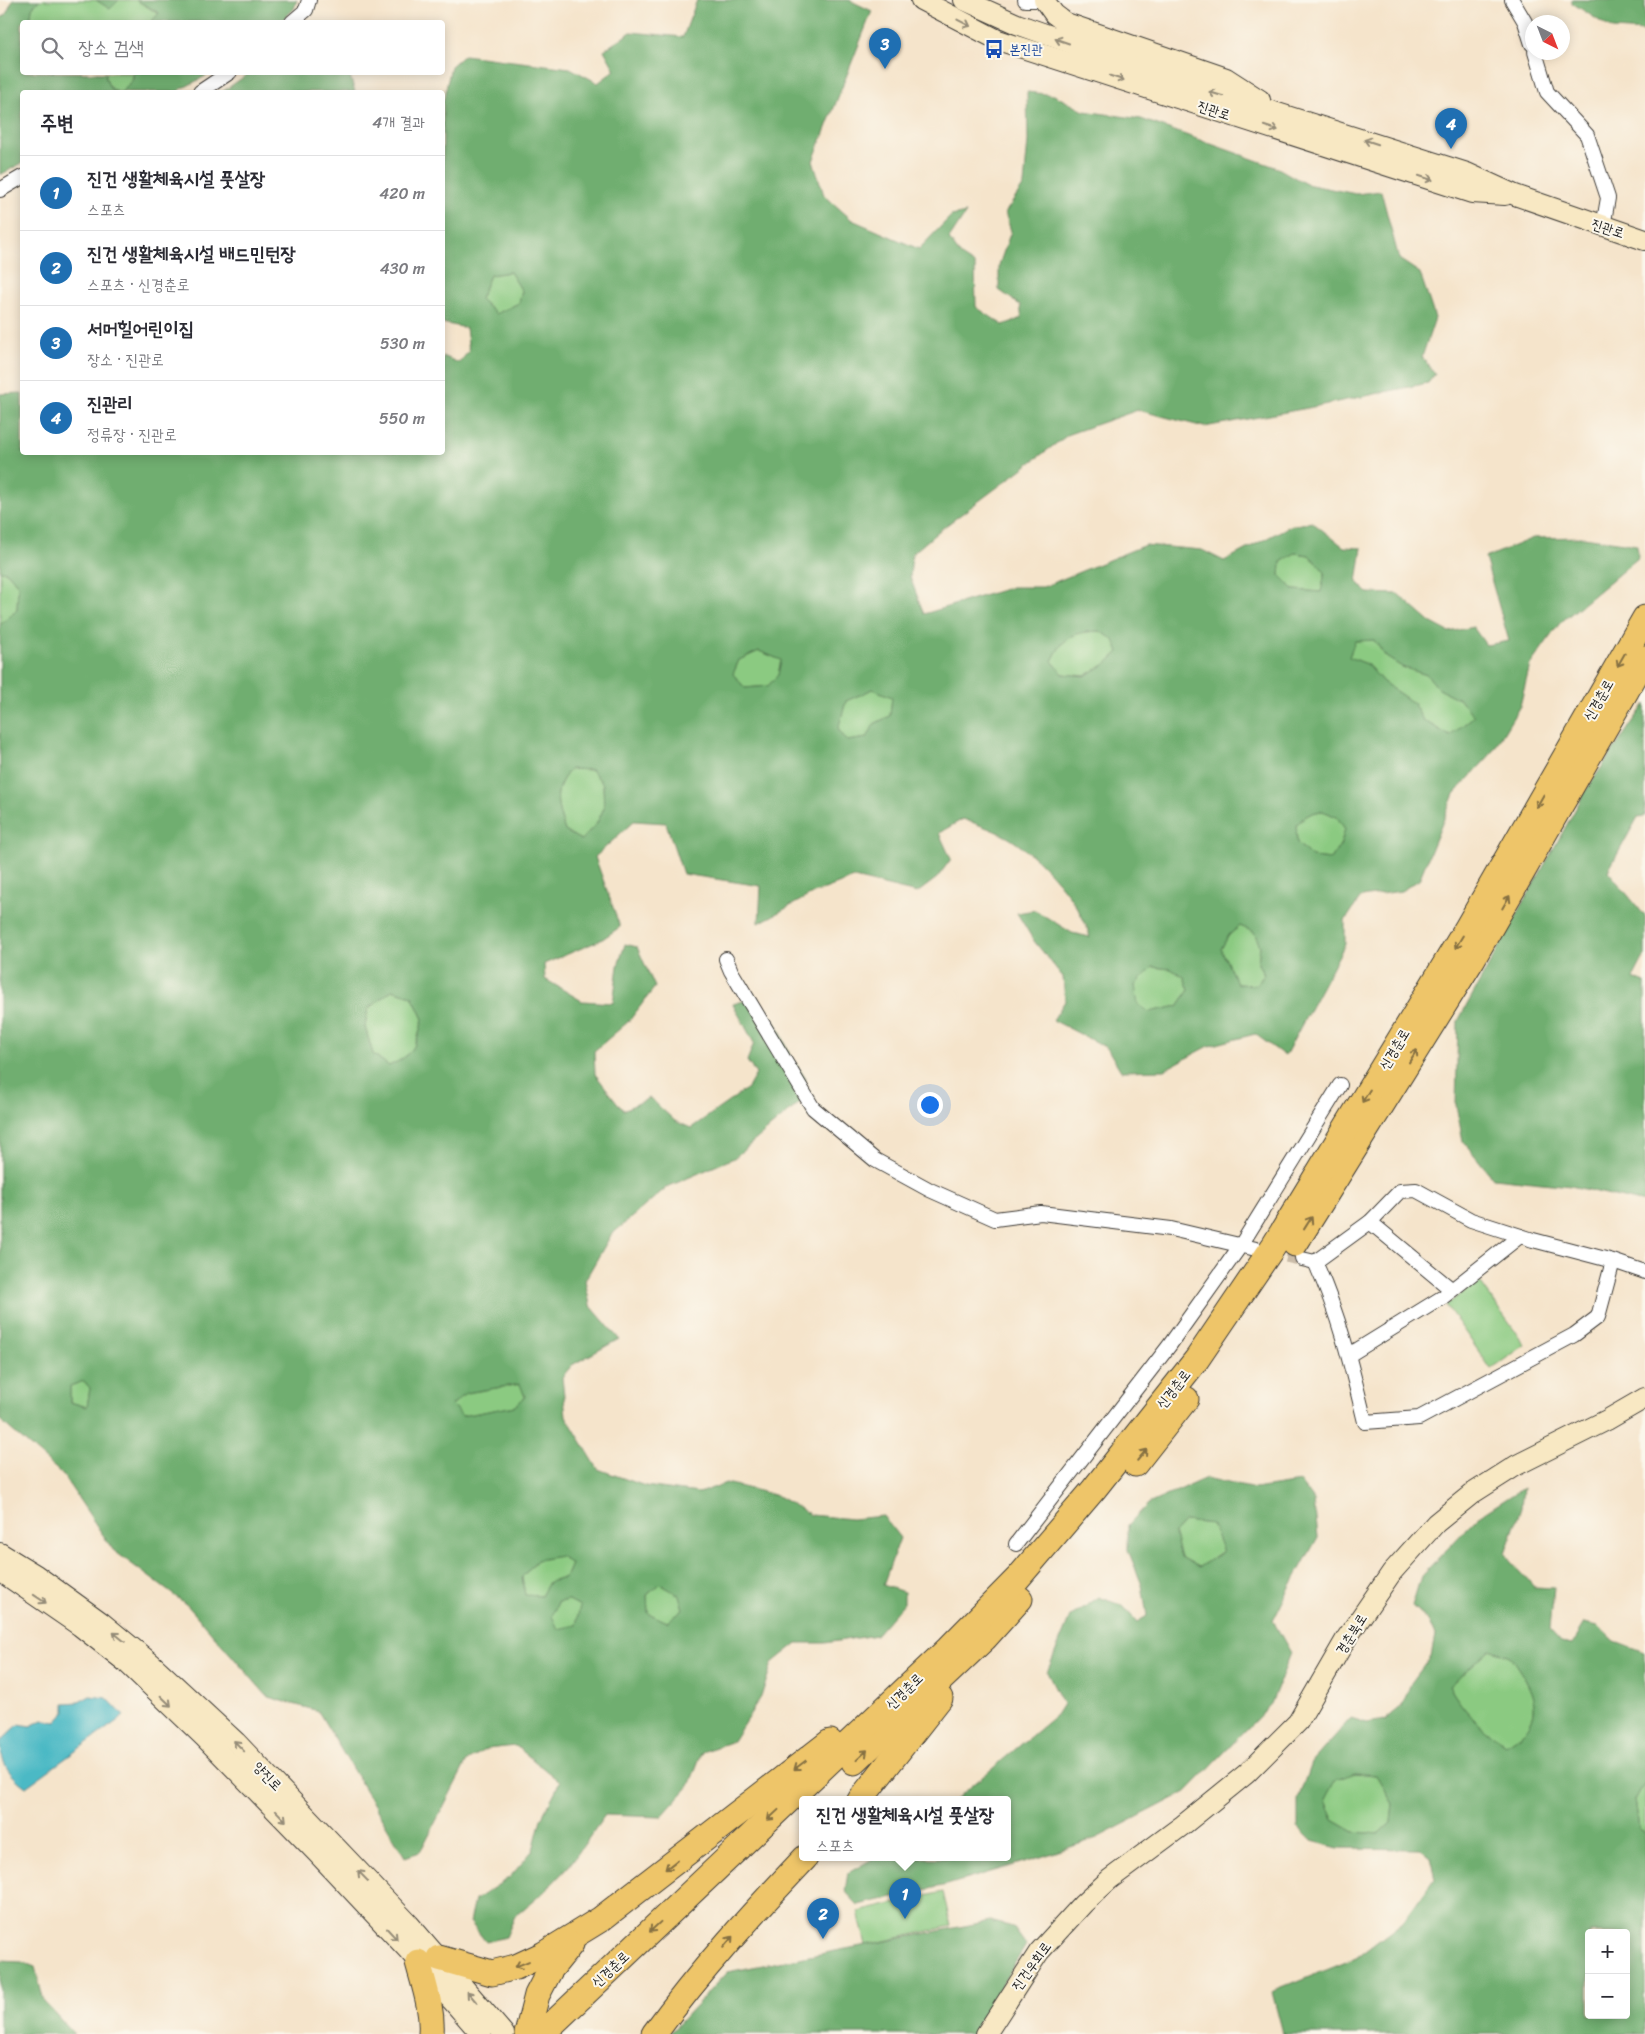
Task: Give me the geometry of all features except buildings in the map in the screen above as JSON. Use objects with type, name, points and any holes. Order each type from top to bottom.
[{"type":"highway","name":"신경춘로","points":[[545,2033],[948,1649],[1018,1578],[1094,1489],[1196,1359],[1275,1244],[1467,928],[1645,618]]},
{"type":"highway","name":"신경춘로","points":[[818,1796],[985,1638],[1072,1540],[1162,1431],[1246,1316],[1342,1170],[1472,960],[1645,658]]},
{"type":"highway","points":[[863,1796],[985,1638]]},
{"type":"highway","points":[[431,2034],[432,2024],[427,1996],[428,1960],[492,1973],[516,1967],[579,1934],[843,1733],[916,1672],[948,1649]]},
{"type":"highway","name":"신경춘로","points":[[545,2033],[799,1814]]},
{"type":"highway","points":[[654,2034],[703,1971],[747,1919],[802,1861]]},
{"type":"highway","points":[[545,2033],[537,1995],[550,1970],[579,1934]]},
{"type":"highway","points":[[636,2034],[703,1971]]},
{"type":"main road","name":"진관로","points":[[921,0],[998,40],[1472,193],[1515,195]]},
{"type":"main road","name":"진관로","points":[[964,0],[1016,24],[1194,87],[1467,173],[1515,195],[1645,240]]},
{"type":"main road","points":[[1042,0],[1054,14],[1066,23],[1226,78],[1283,114]]},
{"type":"main road","name":"경춘북로","points":[[1084,1904],[1110,1879],[1183,1825],[1246,1774],[1298,1722],[1346,1639],[1392,1572],[1436,1523],[1473,1494],[1516,1465],[1607,1420],[1645,1398]]},
{"type":"main road","name":"양진로","points":[[0,1553],[36,1575],[101,1622],[152,1664],[236,1742],[409,1924],[428,1960],[481,2034]]},
{"type":"main road","name":"양진로","points":[[0,1571],[80,1626],[127,1663],[204,1737],[310,1846],[504,2034]]},
{"type":"main road","name":"진건우회로","points":[[986,2034],[1039,1952],[1084,1904]]},
{"type":"street","points":[[294,20],[306,10],[309,0]]},
{"type":"street","points":[[1025,0],[1042,0]]},
{"type":"street","points":[[1512,0],[1525,22]]},
{"type":"street","points":[[1537,60],[1547,92],[1587,135],[1608,198],[1603,227]]},
{"type":"street","points":[[203,90],[226,75]]},
{"type":"street","points":[[0,190],[20,178]]},
{"type":"street","points":[[726,959],[731,971],[813,1108],[875,1160],[914,1182],[995,1220],[1041,1212],[1171,1229],[1256,1249]]},
{"type":"street","points":[[1016,1544],[1169,1346],[1241,1245],[1340,1084]]},
{"type":"street","points":[[1613,1261],[1598,1316],[1574,1335],[1419,1418],[1365,1422],[1349,1355],[1330,1294],[1309,1260],[1370,1222],[1400,1191],[1416,1190],[1471,1220],[1520,1236],[1613,1261],[1645,1272]]},
{"type":"street","points":[[1370,1222],[1452,1290]]},
{"type":"street","points":[[1349,1355],[1452,1290],[1520,1236]]},
{"type":"green space","points":[[13,0],[39,0],[32,8],[30,20],[20,20],[20,75],[106,75],[105,77],[110,88],[114,90],[46,90],[44,88],[20,90],[20,164],[0,175],[0,18],[5,16]]},
{"type":"green space","points":[[39,0],[96,0],[110,9],[119,0],[136,0],[159,14],[153,20],[30,20],[32,8]]},
{"type":"green space","points":[[96,0],[119,0],[110,9]]},
{"type":"green space","points":[[136,0],[297,0],[294,9],[282,20],[153,20],[159,13]]},
{"type":"green space","points":[[697,0],[849,0],[872,11],[813,161],[824,195],[852,220],[919,249],[951,216],[966,213],[949,239],[961,256],[975,265],[976,307],[1003,325],[1022,318],[1020,305],[999,290],[999,265],[1011,231],[1005,213],[1024,185],[1028,141],[1027,92],[1054,95],[1084,111],[1141,119],[1278,168],[1306,184],[1356,194],[1381,191],[1399,259],[1420,273],[1435,318],[1422,357],[1435,374],[1428,383],[1204,427],[1138,410],[1069,434],[940,530],[912,554],[910,577],[924,614],[1012,587],[1043,587],[1145,545],[1202,550],[1224,561],[1290,526],[1312,522],[1344,547],[1362,548],[1357,582],[1368,593],[1398,594],[1430,622],[1449,632],[1473,627],[1486,645],[1509,641],[1485,558],[1533,538],[1584,537],[1637,545],[1638,558],[1560,623],[1530,665],[1520,706],[1491,754],[1454,794],[1419,880],[1401,891],[1361,897],[1345,921],[1345,944],[1285,1056],[1255,1034],[1209,1046],[1164,1070],[1121,1071],[1107,1048],[1053,1020],[1065,1001],[1063,977],[1034,941],[1017,913],[1035,910],[1072,933],[1090,937],[1078,910],[1059,883],[1024,848],[1001,834],[963,819],[939,833],[951,859],[937,878],[917,893],[854,878],[814,893],[759,923],[761,886],[683,874],[666,823],[634,821],[595,857],[620,927],[601,940],[544,964],[545,979],[582,1001],[613,1003],[618,966],[625,944],[637,947],[655,987],[629,1021],[594,1051],[595,1074],[623,1110],[650,1098],[675,1121],[691,1128],[748,1088],[756,1074],[747,1061],[754,1043],[733,1004],[757,997],[779,1028],[788,1051],[806,1079],[802,1101],[734,1158],[667,1187],[611,1235],[585,1280],[590,1305],[619,1339],[572,1365],[562,1377],[566,1416],[598,1469],[645,1486],[699,1493],[726,1483],[776,1495],[811,1515],[852,1519],[883,1516],[900,1538],[883,1585],[904,1592],[904,1603],[876,1635],[825,1643],[797,1643],[772,1663],[761,1697],[733,1741],[702,1752],[689,1786],[661,1817],[605,1815],[569,1866],[545,1891],[515,1916],[506,1937],[486,1942],[470,1922],[475,1900],[510,1877],[533,1850],[541,1819],[560,1782],[516,1746],[486,1749],[467,1761],[420,1852],[405,1857],[318,1711],[268,1697],[187,1605],[113,1550],[62,1474],[0,1420],[0,625],[17,610],[18,585],[7,572],[0,571],[0,394],[20,393],[20,455],[445,455],[445,357],[459,363],[469,351],[466,328],[445,324],[445,94],[451,66],[464,55],[570,68],[598,83],[615,70],[604,50],[631,32],[683,37]],"holes":[[[510,272],[522,291],[519,303],[496,314],[480,299],[490,275]],[[1295,553],[1309,555],[1325,572],[1321,592],[1294,590],[1280,576],[1281,562]],[[1100,631],[1114,640],[1119,652],[1107,663],[1085,676],[1063,674],[1052,661],[1065,641],[1076,634]],[[1374,640],[1386,657],[1402,667],[1427,675],[1439,689],[1459,699],[1474,716],[1450,736],[1423,720],[1413,703],[1383,682],[1367,664],[1349,657],[1355,641]],[[759,651],[781,660],[778,675],[768,686],[745,688],[733,674],[739,660]],[[873,689],[892,697],[890,716],[874,724],[867,738],[847,741],[838,729],[846,701]],[[571,769],[592,770],[603,784],[604,808],[597,823],[581,840],[565,831],[558,806],[560,784]],[[1323,811],[1337,817],[1345,829],[1341,844],[1331,859],[1312,857],[1297,843],[1296,825],[1305,817],[1315,812]],[[1240,926],[1254,932],[1260,946],[1258,964],[1264,974],[1256,985],[1237,984],[1221,949],[1229,935]],[[1153,967],[1171,969],[1184,977],[1189,990],[1178,1006],[1149,1012],[1138,1004],[1135,985]],[[392,990],[412,996],[423,1019],[413,1048],[398,1062],[389,1066],[373,1054],[365,1027],[368,1009]],[[84,1381],[90,1388],[87,1407],[70,1402],[70,1386]],[[520,1384],[525,1397],[515,1406],[462,1416],[452,1405],[466,1393]],[[561,1556],[571,1564],[565,1578],[549,1582],[541,1596],[525,1595],[522,1577],[537,1560]],[[660,1584],[679,1595],[683,1609],[667,1622],[648,1613],[647,1595]],[[569,1600],[580,1606],[576,1625],[558,1629],[552,1616],[558,1602]]]},
{"type":"green space","points":[[1572,0],[1645,0],[1645,31],[1612,29],[1572,3]]},
{"type":"green space","points":[[106,75],[133,75],[133,79],[124,90],[113,90],[105,77]]},
{"type":"green space","points":[[133,75],[207,75],[180,90],[124,90],[133,79]]},
{"type":"green space","points":[[247,75],[350,75],[354,90],[225,90]]},
{"type":"green space","points":[[510,272],[522,291],[519,303],[496,314],[480,299],[490,275]]},
{"type":"green space","points":[[1295,553],[1309,555],[1325,572],[1322,592],[1294,590],[1280,576],[1281,562]]},
{"type":"green space","points":[[0,571],[7,572],[18,585],[17,610],[0,625]]},
{"type":"green space","points":[[1100,631],[1115,640],[1119,652],[1107,663],[1085,676],[1063,674],[1052,661],[1065,641],[1076,634]]},
{"type":"green space","points":[[1374,640],[1386,657],[1402,667],[1427,675],[1439,689],[1459,699],[1474,716],[1450,736],[1423,720],[1413,703],[1383,682],[1367,664],[1349,657],[1355,641]]},
{"type":"green space","points":[[759,651],[781,660],[778,675],[768,686],[745,688],[733,674],[739,660]]},
{"type":"green space","points":[[873,689],[892,697],[890,716],[874,724],[868,738],[847,741],[838,729],[846,701]]},
{"type":"green space","points":[[1645,704],[1645,816],[1638,817],[1608,871],[1645,916],[1645,955],[1633,978],[1645,983],[1645,1203],[1571,1186],[1493,1178],[1463,1141],[1456,1105],[1458,1021],[1586,790]]},
{"type":"green space","points":[[571,769],[592,770],[603,784],[604,808],[597,823],[581,840],[565,831],[558,806],[560,784]]},
{"type":"green space","points":[[1323,811],[1337,817],[1345,829],[1341,843],[1331,859],[1312,857],[1297,843],[1296,825],[1308,815]]},
{"type":"green space","points":[[1240,926],[1254,932],[1260,946],[1258,964],[1264,974],[1255,985],[1237,984],[1221,949],[1229,935]]},
{"type":"green space","points":[[1153,967],[1171,969],[1184,977],[1189,990],[1178,1006],[1149,1012],[1137,1004],[1135,985]]},
{"type":"green space","points":[[392,990],[412,996],[423,1019],[413,1048],[398,1062],[389,1066],[373,1054],[365,1027],[368,1009]]},
{"type":"green space","points":[[1479,1281],[1525,1345],[1491,1369],[1446,1305]]},
{"type":"green space","points":[[84,1381],[90,1388],[87,1407],[70,1402],[70,1386]]},
{"type":"green space","points":[[521,1384],[525,1398],[516,1406],[462,1416],[452,1405],[466,1393]]},
{"type":"green space","points":[[1206,1478],[1255,1489],[1300,1482],[1314,1501],[1318,1537],[1273,1621],[1291,1653],[1271,1704],[1186,1792],[1097,1838],[947,1885],[858,1905],[845,1891],[848,1873],[869,1861],[1011,1861],[1011,1796],[960,1796],[1056,1715],[1063,1704],[1047,1672],[1070,1617],[1099,1597],[1123,1606],[1137,1622],[1147,1616],[1142,1585],[1128,1550],[1128,1525],[1148,1504]],"holes":[[[1185,1521],[1212,1524],[1223,1552],[1199,1567],[1181,1557],[1174,1533]]]},
{"type":"green space","points":[[1523,1488],[1521,1508],[1505,1554],[1534,1587],[1554,1588],[1550,1630],[1561,1642],[1572,1644],[1585,1623],[1598,1626],[1614,1641],[1645,1653],[1645,1782],[1635,1800],[1639,1829],[1645,1833],[1645,2034],[1283,2034],[1272,1992],[1356,1958],[1403,1922],[1435,1878],[1430,1858],[1419,1849],[1338,1848],[1312,1841],[1298,1827],[1298,1799],[1311,1763],[1351,1718],[1367,1723],[1385,1720],[1402,1706],[1411,1683],[1431,1656],[1435,1636],[1429,1622],[1412,1606],[1421,1576],[1478,1517]],"holes":[[[1490,1649],[1510,1656],[1530,1689],[1534,1706],[1533,1716],[1528,1728],[1506,1745],[1474,1719],[1460,1704],[1449,1686]],[[1355,1773],[1376,1775],[1393,1803],[1391,1823],[1379,1834],[1354,1832],[1333,1820],[1325,1800],[1336,1780]]]},
{"type":"green space","points":[[1185,1521],[1213,1524],[1223,1551],[1199,1567],[1181,1557],[1174,1533]]},
{"type":"green space","points":[[561,1556],[571,1564],[565,1578],[549,1582],[541,1596],[525,1596],[522,1577],[537,1560]]},
{"type":"green space","points":[[660,1584],[679,1595],[683,1609],[667,1622],[648,1613],[647,1595]]},
{"type":"green space","points":[[569,1600],[580,1606],[576,1626],[558,1629],[551,1617],[558,1602]]},
{"type":"green space","points":[[1490,1649],[1510,1656],[1533,1697],[1533,1716],[1530,1725],[1506,1745],[1474,1719],[1449,1686]]},
{"type":"green space","points":[[1355,1773],[1376,1775],[1393,1803],[1391,1823],[1379,1834],[1354,1832],[1333,1820],[1325,1800],[1336,1779]]},
{"type":"green space","points":[[1645,1782],[1645,1833],[1639,1829],[1635,1800]]},
{"type":"green space","points":[[943,1892],[951,1926],[866,1945],[858,1912]]},
{"type":"green space","points":[[990,1921],[1013,1927],[1026,1945],[972,2034],[669,2034],[727,1972]]},
{"type":"green space","points":[[0,1961],[22,1962],[35,1967],[44,2002],[74,2034],[0,2034]]},
{"type":"water","points":[[90,1696],[107,1698],[124,1716],[26,1787],[20,1783],[4,1762],[0,1742],[19,1724],[30,1726],[43,1720],[56,1722],[65,1712],[65,1703],[79,1702]]},
{"type":"tunnel","points":[[1266,1251],[1302,1259]]},
{"type":"place","name":"본진관","points":[[994,49]]},
{"type":"place","name":"서머힐어린이집","points":[[885,69]]},
{"type":"place","name":"진관리","points":[[1451,149]]},
{"type":"place","name":"진건 생활체육시설 풋살장","points":[[905,1919]]},
{"type":"place","name":"진건 생활체육시설 배드민턴장","points":[[823,1939]]}]
